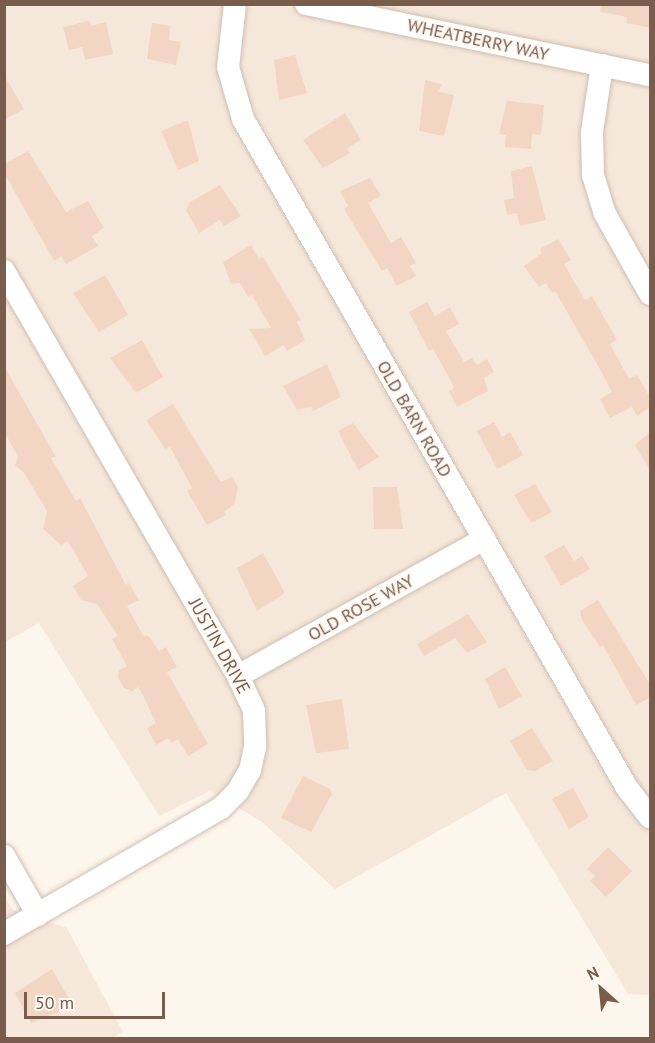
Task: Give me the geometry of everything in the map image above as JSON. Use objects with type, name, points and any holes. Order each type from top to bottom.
[{"type":"street","name":"OLD BARN ROAD","points":[[235,4],[228,68],[243,119],[627,788],[651,817]]},
{"type":"street","name":"WHEATBERRY WAY","points":[[306,4],[651,75]]},
{"type":"street","points":[[602,65],[592,132],[593,175],[604,212],[651,294]]},
{"type":"street","name":"JUSTIN DRIVE","points":[[4,271],[238,676],[254,711],[255,747],[250,770],[238,791],[221,808],[4,934]]},
{"type":"street","name":"OLD ROSE WAY","points":[[238,676],[484,539]]},
{"type":"street","points":[[4,856],[38,915]]},
{"type":"shaded area","points":[[5,5],[650,5],[650,995],[628,994],[506,793],[335,889],[262,822],[210,791],[159,816],[39,623],[5,642]]},
{"type":"shaded area","points":[[4,896],[13,910],[67,928],[123,1032],[112,1038],[5,1038]]},
{"type":"building","points":[[601,4],[651,4],[651,28],[626,23],[627,17],[600,12]]},
{"type":"building","points":[[89,21],[91,26],[106,22],[113,54],[85,60],[82,47],[69,50],[63,27]]},
{"type":"building","points":[[152,23],[170,26],[169,40],[181,42],[176,65],[147,59]]},
{"type":"building","points":[[295,55],[307,93],[279,100],[274,60]]},
{"type":"building","points":[[4,75],[24,109],[4,120]]},
{"type":"building","points":[[425,80],[441,84],[439,92],[454,95],[444,136],[419,131]]},
{"type":"building","points":[[507,101],[544,105],[541,135],[532,134],[531,149],[505,147],[506,135],[499,134]]},
{"type":"building","points":[[345,113],[361,140],[347,148],[350,153],[323,168],[303,140]]},
{"type":"building","points":[[188,120],[199,161],[178,170],[161,131]]},
{"type":"building","points":[[28,151],[66,212],[88,201],[104,228],[92,236],[98,246],[66,264],[61,256],[54,261],[4,173],[4,164]]},
{"type":"building","points":[[532,166],[546,220],[520,226],[517,213],[507,215],[504,200],[514,198],[511,171]]},
{"type":"building","points":[[370,178],[381,196],[368,203],[391,243],[401,237],[416,263],[410,266],[416,276],[397,286],[387,268],[382,271],[344,209],[348,206],[340,191]]},
{"type":"building","points":[[220,185],[241,216],[224,226],[220,220],[199,233],[186,210],[190,202]]},
{"type":"building","points":[[558,239],[571,260],[564,264],[585,300],[592,296],[617,340],[610,344],[629,379],[637,375],[651,399],[651,407],[637,416],[632,407],[610,418],[600,399],[612,392],[597,364],[555,291],[552,293],[546,283],[539,287],[524,266],[542,253],[540,249]]},
{"type":"building","points":[[251,245],[259,259],[263,257],[301,320],[297,322],[305,340],[287,351],[284,345],[265,356],[249,329],[271,328],[252,295],[248,297],[240,283],[231,284],[223,262]]},
{"type":"building","points":[[105,275],[128,315],[99,332],[73,293]]},
{"type":"building","points":[[427,302],[435,316],[450,307],[459,324],[446,331],[464,362],[472,358],[477,365],[487,359],[494,372],[484,378],[488,391],[457,407],[449,391],[454,388],[451,381],[433,349],[429,351],[409,312]]},
{"type":"building","points":[[142,340],[163,377],[136,393],[110,358]]},
{"type":"building","points":[[327,364],[341,397],[313,411],[311,407],[297,410],[283,386]]},
{"type":"building","points":[[4,366],[56,457],[51,458],[76,501],[80,498],[126,585],[129,583],[139,600],[127,606],[144,637],[148,635],[159,651],[166,647],[177,667],[167,672],[208,744],[188,756],[178,739],[171,743],[168,738],[156,745],[147,728],[156,723],[139,687],[132,691],[124,688],[118,678],[119,670],[127,666],[112,639],[118,636],[97,604],[81,600],[73,586],[88,576],[68,541],[61,545],[43,529],[47,511],[24,473],[15,465],[18,457],[4,431]]},
{"type":"building","points":[[173,404],[221,482],[232,477],[238,487],[235,503],[224,512],[226,515],[207,525],[187,491],[192,488],[170,447],[165,449],[146,420]]},
{"type":"building","points":[[494,422],[502,437],[510,432],[523,455],[497,469],[477,431]]},
{"type":"building","points":[[353,423],[379,457],[358,470],[338,431]]},
{"type":"building","points":[[651,431],[651,472],[635,445]]},
{"type":"building","points":[[535,484],[552,512],[531,523],[514,495]]},
{"type":"building","points":[[373,487],[397,487],[403,529],[374,529]]},
{"type":"building","points":[[564,545],[574,561],[582,556],[590,569],[561,586],[544,556]]},
{"type":"building","points":[[263,553],[285,593],[257,611],[237,568]]},
{"type":"building","points":[[598,600],[651,686],[651,697],[636,705],[603,645],[600,647],[582,620],[580,611]]},
{"type":"building","points":[[468,614],[487,642],[467,653],[455,638],[424,656],[417,644]]},
{"type":"building","points":[[505,667],[522,696],[499,709],[485,679]]},
{"type":"building","points":[[342,699],[349,749],[316,753],[306,705]]},
{"type":"building","points":[[532,728],[553,761],[535,771],[527,770],[510,741]]},
{"type":"building","points":[[303,776],[330,789],[332,794],[311,832],[281,818]]},
{"type":"building","points":[[573,788],[589,817],[569,829],[552,799]]},
{"type":"building","points":[[608,847],[632,871],[606,897],[590,881],[595,876],[587,869]]},
{"type":"building","points":[[52,969],[73,1006],[31,1023],[15,993]]}]
